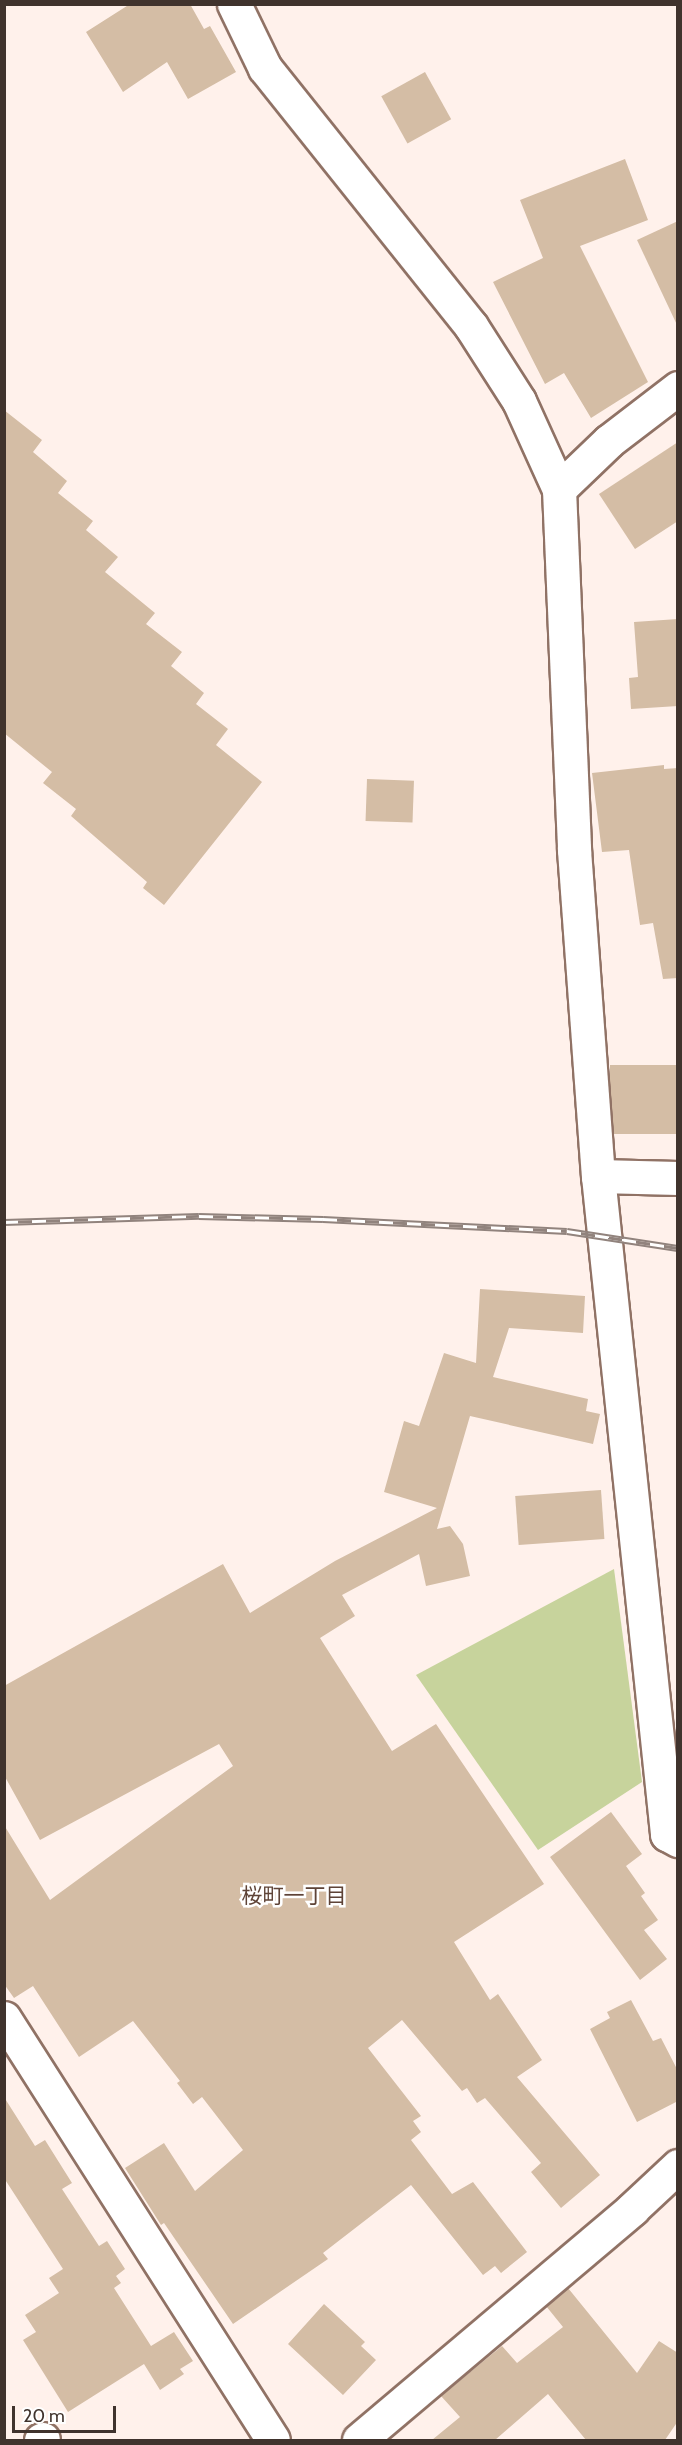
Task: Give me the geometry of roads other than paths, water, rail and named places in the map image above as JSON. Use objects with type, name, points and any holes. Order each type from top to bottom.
[{"type":"street","points":[[234,4],[265,68],[471,326],[519,401],[559,489],[574,850],[598,1176],[667,1833],[678,1840]]},
{"type":"street","points":[[559,489],[609,441],[678,388]]},
{"type":"street","points":[[598,1176],[678,1178]]},
{"type":"street","points":[[4,2019],[273,2440]]},
{"type":"street","points":[[359,2440],[678,2166]]},
{"type":"railway","points":[[4,1222],[199,1216],[323,1219],[567,1231],[678,1248]]},
{"type":"district","name":"桜町一丁目","points":[[294,1896]]}]
